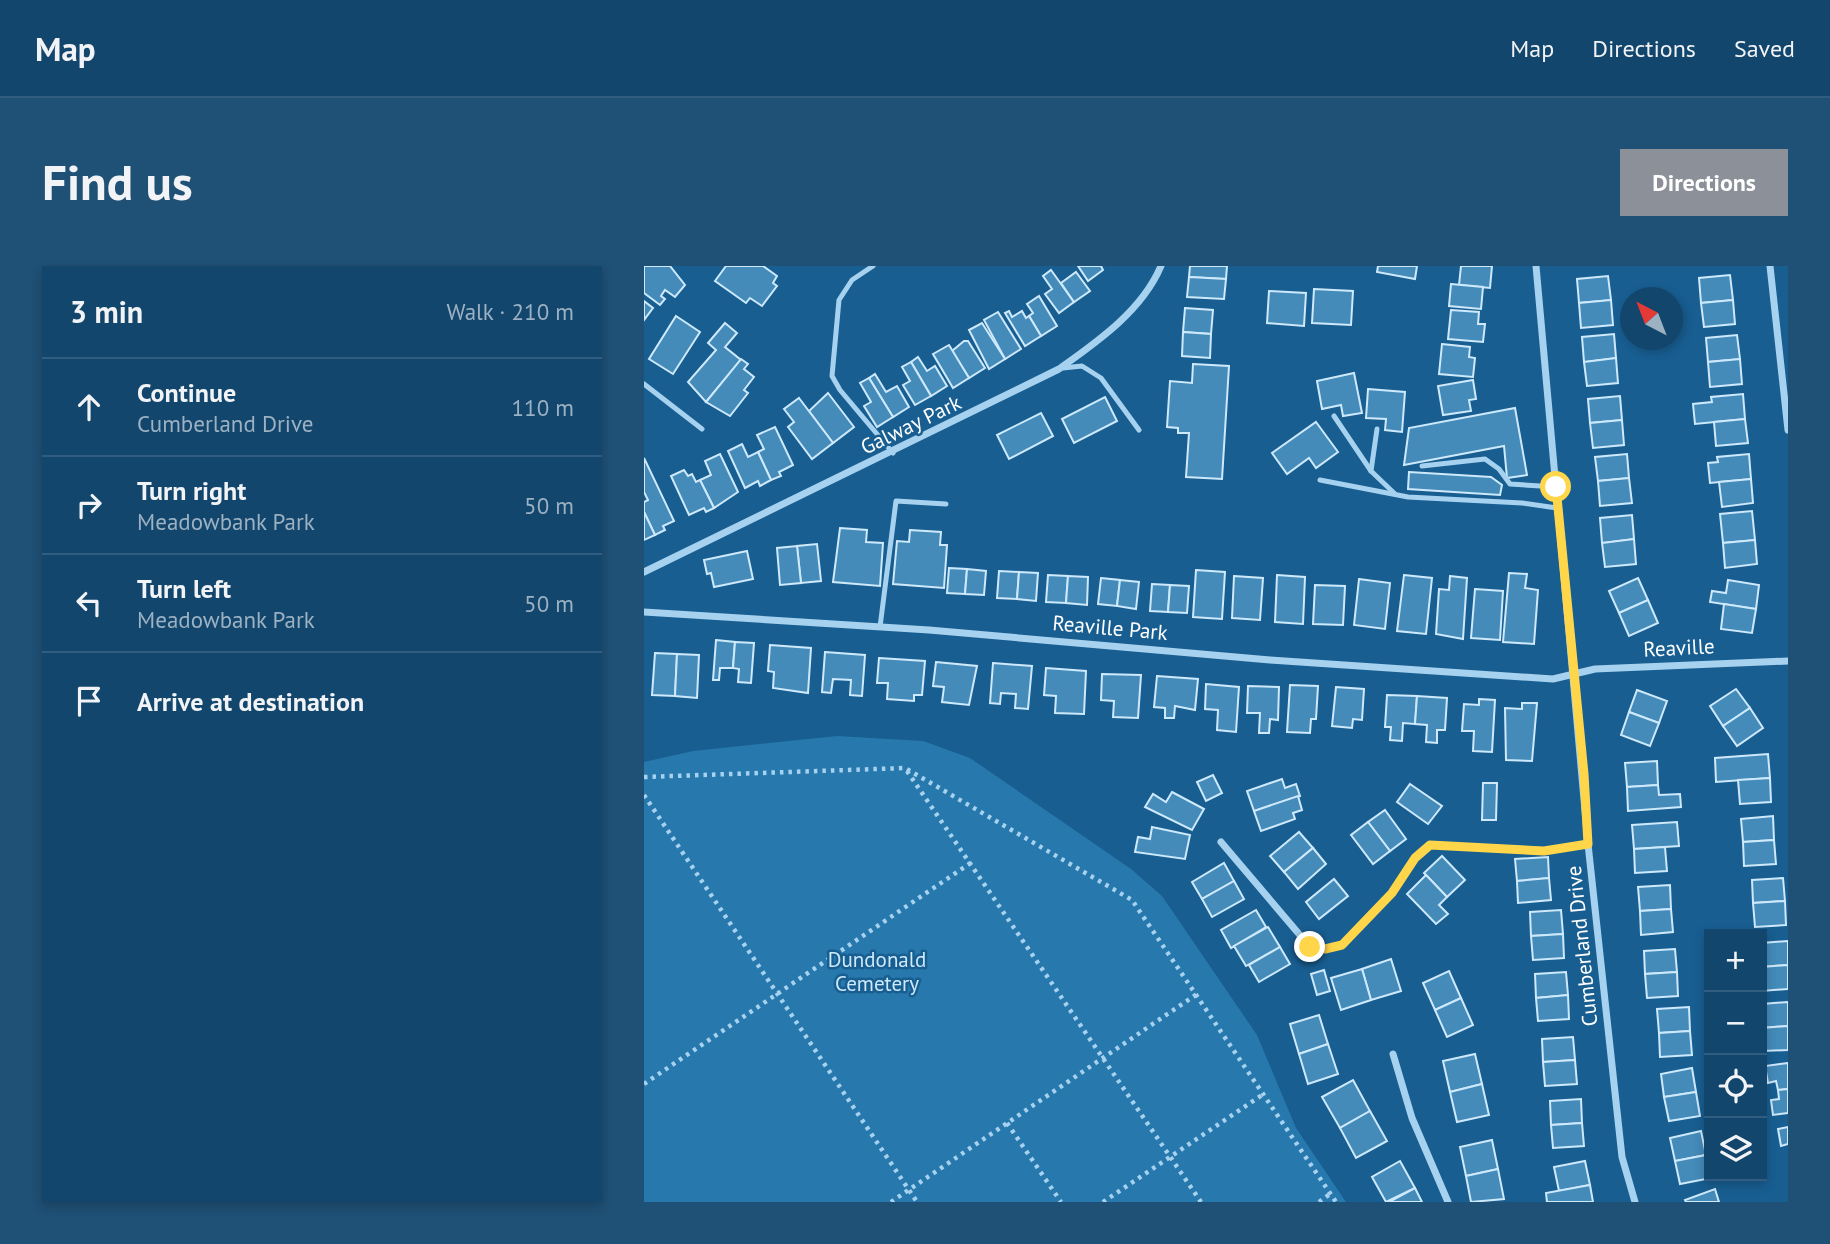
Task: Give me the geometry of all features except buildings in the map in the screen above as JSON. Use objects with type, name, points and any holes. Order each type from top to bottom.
[{"type":"street","name":"Galway Park","points":[[644,572],[893,453],[1060,369],[1095,344],[1125,316],[1161,266]]},
{"type":"street","name":"Cumberland Drive","points":[[1536,266],[1584,774],[1588,844],[1622,1157],[1635,1202]]},
{"type":"street","points":[[1770,266],[1788,430]]},
{"type":"street","name":"Reaville Park","points":[[644,612],[880,627],[1415,671],[1553,679],[1573,674]]},
{"type":"street","name":"Reaville","points":[[1573,674],[1595,669],[1788,661]]},
{"type":"street","points":[[1221,842],[1310,947],[1325,949],[1342,945],[1392,893],[1415,858],[1430,845],[1544,851],[1588,844]]},
{"type":"street","points":[[1393,1054],[1412,1118],[1448,1202]]},
{"type":"lane","points":[[873,266],[852,280],[839,300],[832,376],[840,390],[893,453]]},
{"type":"lane","points":[[1060,369],[1082,366],[1090,369],[1101,378],[1139,430]]},
{"type":"lane","points":[[644,384],[702,429]]},
{"type":"lane","points":[[1334,416],[1371,471],[1395,494]]},
{"type":"lane","points":[[1371,471],[1377,429]]},
{"type":"lane","points":[[1422,466],[1485,459],[1499,469],[1510,484],[1556,487]]},
{"type":"lane","points":[[1320,480],[1395,494],[1557,508]]},
{"type":"lane","points":[[880,627],[896,501],[946,504]]},
{"type":"path","points":[[644,777],[905,768],[1132,900],[1265,1093],[1336,1202]]},
{"type":"path","points":[[905,768],[972,862],[1201,1202]]},
{"type":"path","points":[[644,795],[917,1202]]},
{"type":"path","points":[[644,1084],[972,862]]},
{"type":"path","points":[[891,1202],[1102,1056],[1197,994]]},
{"type":"path","points":[[1104,1202],[1265,1093]]},
{"type":"path","points":[[1007,1123],[1061,1202]]},
{"type":"path","points":[[1319,1202],[1330,1194]]},
{"type":"green space","name":"Dundonald Cemetery","points":[[837,736],[923,741],[970,758],[1131,869],[1162,896],[1257,1035],[1296,1128],[1346,1202],[644,1202],[644,762],[693,751]]},
{"type":"route","points":[[1310,947],[1325,949],[1342,945],[1392,893],[1415,858],[1430,845],[1443,843],[1484,849],[1544,851],[1588,844],[1584,774],[1556,487]]}]
